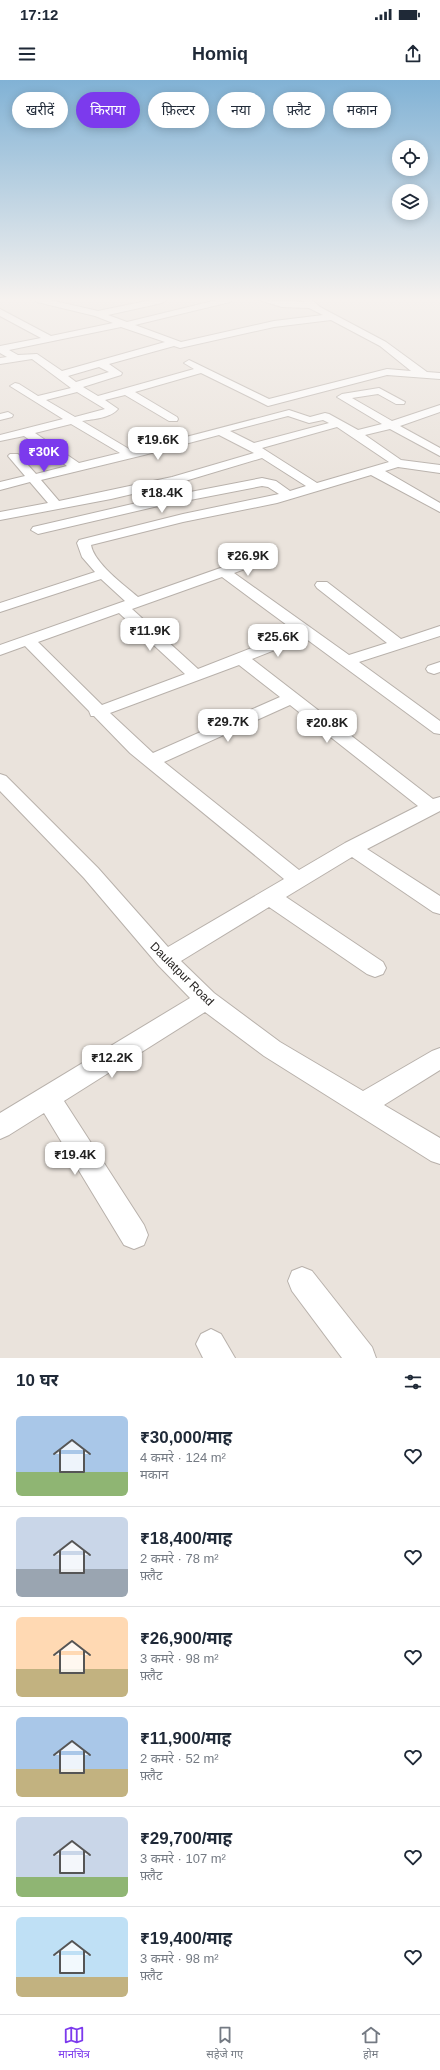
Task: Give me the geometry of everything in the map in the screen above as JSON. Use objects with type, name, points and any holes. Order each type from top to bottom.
[{"type":"street","points":[[0,438],[108,412],[113,409],[77,387],[39,360]]},
{"type":"street","points":[[60,375],[116,360]]},
{"type":"street","points":[[403,360],[408,365],[440,384]]},
{"type":"street","points":[[188,363],[268,403],[387,372],[440,376]]},
{"type":"street","points":[[37,400],[117,373],[101,364]]},
{"type":"street","points":[[97,399],[202,370]]},
{"type":"street","points":[[15,386],[126,452],[132,454]]},
{"type":"street","points":[[126,391],[173,419]]},
{"type":"street","points":[[400,402],[379,391],[342,397],[392,424],[440,453]]},
{"type":"street","points":[[356,434],[440,408]]},
{"type":"street","points":[[0,486],[132,454],[289,412],[309,420],[325,416],[395,459],[398,463]]},
{"type":"street","points":[[253,447],[338,424]]},
{"type":"street","points":[[25,431],[76,467]]},
{"type":"street","points":[[218,431],[253,447],[315,487]]},
{"type":"street","points":[[0,516],[89,500],[175,480],[263,454]]},
{"type":"street","points":[[14,456],[56,505]]},
{"type":"street","points":[[196,676],[129,605],[85,551],[84,543],[183,518],[250,505],[398,463],[440,469]]},
{"type":"street","points":[[371,471],[378,472],[440,508]]},
{"type":"street","points":[[38,530],[154,503],[262,482],[272,484],[288,495]]},
{"type":"street","points":[[0,650],[265,557]]},
{"type":"street","points":[[224,572],[440,729]]},
{"type":"street","points":[[0,608],[104,574]]},
{"type":"street","points":[[322,585],[398,644]]},
{"type":"street","points":[[347,661],[440,631]]},
{"type":"street","points":[[97,712],[196,676],[306,632]]},
{"type":"street","points":[[28,640],[97,712],[151,761],[298,880]]},
{"type":"street","points":[[166,959],[271,898],[352,848],[436,805],[240,658]]},
{"type":"street","points":[[151,761],[292,698]]},
{"type":"street","name":"Daulatpur Road","points":[[0,780],[91,873],[166,959],[206,1000],[272,1049],[440,1152]]},
{"type":"street","points":[[352,848],[439,903]]},
{"type":"street","points":[[271,898],[375,968]]},
{"type":"street","points":[[0,1127],[206,1000]]},
{"type":"street","points":[[362,1104],[440,1058]]},
{"type":"street","points":[[48,1098],[134,1235]]},
{"type":"street","points":[[302,1281],[361,1358]]}]
